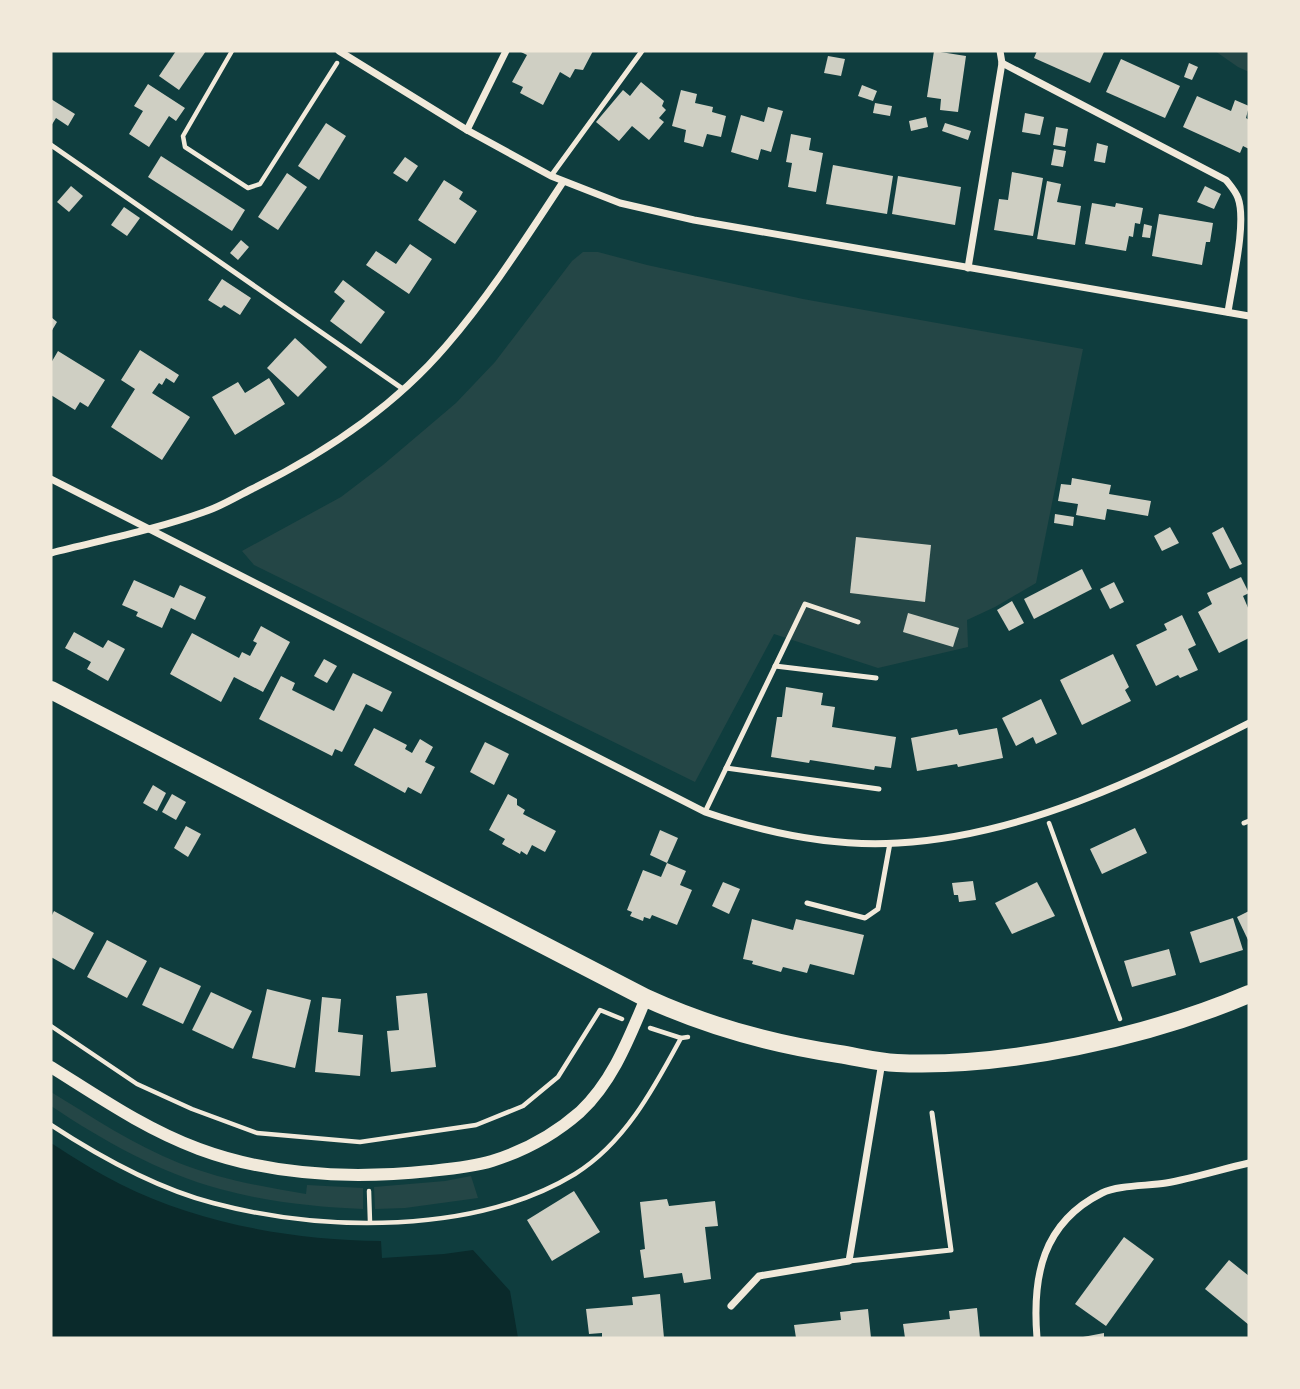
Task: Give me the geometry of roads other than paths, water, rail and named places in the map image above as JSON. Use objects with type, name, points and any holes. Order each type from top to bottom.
[{"type":"main road","points":[[51,690],[646,998],[685,1016],[750,1036],[786,1045],[882,1061],[944,1063],[994,1059],[1090,1043],[1249,994]]},
{"type":"street","points":[[467,130],[506,51]]},
{"type":"street","points":[[968,268],[1002,63],[1000,51]]},
{"type":"street","points":[[341,52],[467,130],[551,176],[620,203],[683,217],[1249,316]]},
{"type":"street","points":[[1002,63],[1226,180],[1238,197],[1240,212],[1228,312]]},
{"type":"street","points":[[51,554],[149,530],[207,511],[294,468],[348,433],[403,389],[445,347],[478,306],[564,182]]},
{"type":"street","points":[[51,479],[705,812],[742,825],[790,835],[842,843],[890,843],[939,839],[978,831],[1045,813],[1161,767],[1249,723]]},
{"type":"street","points":[[51,1067],[140,1123],[200,1149],[253,1165],[301,1172],[369,1175],[446,1169],[490,1162],[524,1149],[580,1111],[603,1085],[622,1054],[646,998]]},
{"type":"street","points":[[732,1306],[759,1276],[849,1261],[882,1061]]},
{"type":"street","points":[[1037,1338],[1034,1305],[1044,1254],[1055,1234],[1076,1211],[1105,1191],[1169,1182],[1249,1163]]},
{"type":"lane","points":[[551,176],[642,51]]},
{"type":"lane","points":[[51,145],[403,389]]},
{"type":"lane","points":[[705,812],[805,604],[858,622]]},
{"type":"lane","points":[[775,666],[876,678]]},
{"type":"lane","points":[[726,768],[880,789]]},
{"type":"lane","points":[[807,903],[865,918],[872,915],[878,909],[890,843]]},
{"type":"lane","points":[[849,1261],[951,1250],[932,1113]]}]
